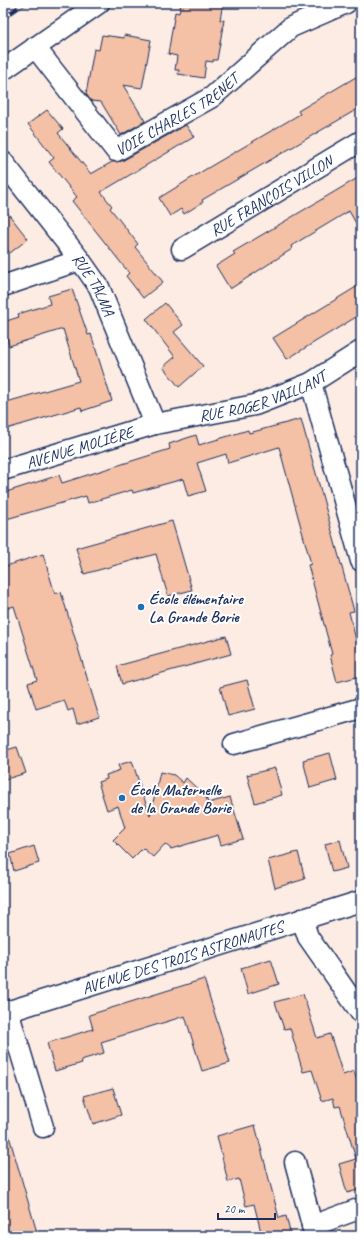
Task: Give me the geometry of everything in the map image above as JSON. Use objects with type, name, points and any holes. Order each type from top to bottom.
[{"type":"street","points":[[3,70],[99,3]]},
{"type":"street","name":"VOIE CHARLES TRENET","points":[[35,47],[116,151],[212,97],[291,27],[346,3]]},
{"type":"street","name":"RUE FRANÇOIS VILLON","points":[[182,249],[361,141]]},
{"type":"street","name":"RUE TALMA","points":[[3,162],[80,260],[99,287],[155,424]]},
{"type":"street","points":[[3,286],[80,260]]},
{"type":"street","name":"RUE ROGER VAILLANT","points":[[155,424],[255,404],[311,383],[361,351]]},
{"type":"street","points":[[311,383],[361,561]]},
{"type":"street","name":"AVENUE MOLIÈRE","points":[[3,470],[155,424]]},
{"type":"street","points":[[234,744],[361,708]]},
{"type":"street","name":"AVENUE DES TROIS ASTRONAUTES","points":[[5,1012],[361,901]]},
{"type":"street","points":[[302,919],[308,937],[361,1013]]},
{"type":"street","points":[[5,1012],[43,1127]]},
{"type":"street","points":[[295,1162],[313,1231],[361,1208]]},
{"type":"building","points":[[181,3],[223,3],[220,20],[224,20],[217,60],[213,60],[213,62],[206,61],[204,78],[178,74],[179,70],[175,70],[177,56],[168,54],[175,12],[179,13]]},
{"type":"building","points":[[102,35],[124,38],[124,35],[151,40],[142,88],[123,85],[145,121],[121,135],[101,102],[91,101],[86,94],[94,49],[99,50]]},
{"type":"building","points":[[361,74],[361,107],[202,200],[203,202],[184,214],[181,209],[170,216],[159,198],[300,114],[298,111]]},
{"type":"building","points":[[47,110],[63,129],[58,133],[91,174],[112,162],[122,161],[186,125],[194,137],[101,192],[112,206],[110,208],[138,244],[135,247],[163,282],[143,298],[126,276],[129,273],[72,201],[77,197],[49,162],[54,158],[28,124]]},
{"type":"building","points":[[361,176],[361,232],[349,211],[291,246],[292,249],[230,289],[216,266],[235,254],[233,252]]},
{"type":"building","points":[[3,207],[28,239],[10,253],[3,244]]},
{"type":"building","points":[[361,284],[361,314],[287,359],[273,338]]},
{"type":"building","points":[[72,289],[88,335],[91,334],[112,401],[82,411],[81,407],[3,430],[3,403],[79,381],[63,329],[9,346],[3,322],[19,317],[18,314],[50,304],[48,296]]},
{"type":"building","points":[[165,303],[183,325],[174,332],[203,366],[179,387],[163,367],[175,357],[146,319]]},
{"type":"building","points":[[301,419],[354,611],[349,612],[361,660],[361,676],[337,682],[330,655],[332,654],[308,565],[311,564],[279,447],[228,463],[226,454],[197,463],[206,491],[188,496],[183,479],[133,493],[132,490],[88,503],[86,496],[3,520],[3,493],[59,475],[62,483],[170,449],[169,444],[196,435],[199,445],[248,430],[249,433]]},
{"type":"building","points":[[172,521],[192,590],[168,596],[156,554],[84,574],[76,548]]},
{"type":"building","points":[[43,554],[55,594],[61,592],[99,717],[77,724],[73,709],[68,711],[64,700],[36,709],[28,683],[37,680],[14,606],[3,610],[3,567]]},
{"type":"building","points":[[226,636],[231,654],[122,684],[117,666]]},
{"type":"building","points":[[247,680],[255,709],[228,716],[220,687]]},
{"type":"building","points":[[17,747],[26,773],[3,780],[3,751]]},
{"type":"building","points":[[330,753],[337,780],[310,788],[303,760]]},
{"type":"building","points":[[132,761],[150,816],[160,772],[174,775],[183,783],[186,778],[206,797],[208,803],[230,797],[243,839],[221,845],[218,835],[171,849],[165,844],[153,857],[143,848],[132,859],[113,840],[125,828],[118,806],[107,810],[98,782],[107,779],[106,775],[120,770],[118,765]]},
{"type":"building","points":[[275,768],[282,795],[255,803],[247,775]]},
{"type":"building","points":[[340,840],[347,868],[332,872],[325,844]]},
{"type":"building","points":[[34,846],[39,863],[14,871],[10,854]]},
{"type":"building","points":[[298,852],[305,879],[275,888],[268,860]]},
{"type":"building","points":[[271,959],[279,984],[248,994],[241,968]]},
{"type":"building","points":[[204,979],[230,1063],[202,1071],[185,1016],[101,1042],[104,1053],[81,1060],[82,1063],[55,1071],[47,1043],[93,1029],[89,1015]]},
{"type":"building","points":[[303,994],[317,1038],[330,1034],[343,1075],[354,1071],[361,1093],[361,1189],[347,1193],[339,1164],[356,1159],[340,1106],[335,1107],[333,1098],[322,1101],[312,1070],[303,1072],[290,1028],[284,1029],[275,1002]]},
{"type":"building","points":[[113,1088],[121,1115],[93,1124],[84,1096]]},
{"type":"building","points":[[255,1125],[279,1218],[286,1216],[291,1236],[262,1236],[254,1204],[246,1206],[239,1179],[228,1182],[217,1136]]},
{"type":"building","points":[[7,1129],[38,1236],[3,1236],[3,1130]]},
{"type":"railway","points":[[3,18],[25,3]]},
{"type":"place","name":"École élémentaire La Grande Borie","points":[[141,607]]},
{"type":"place","name":"École Maternelle de la Grande Borie","points":[[122,798]]}]
